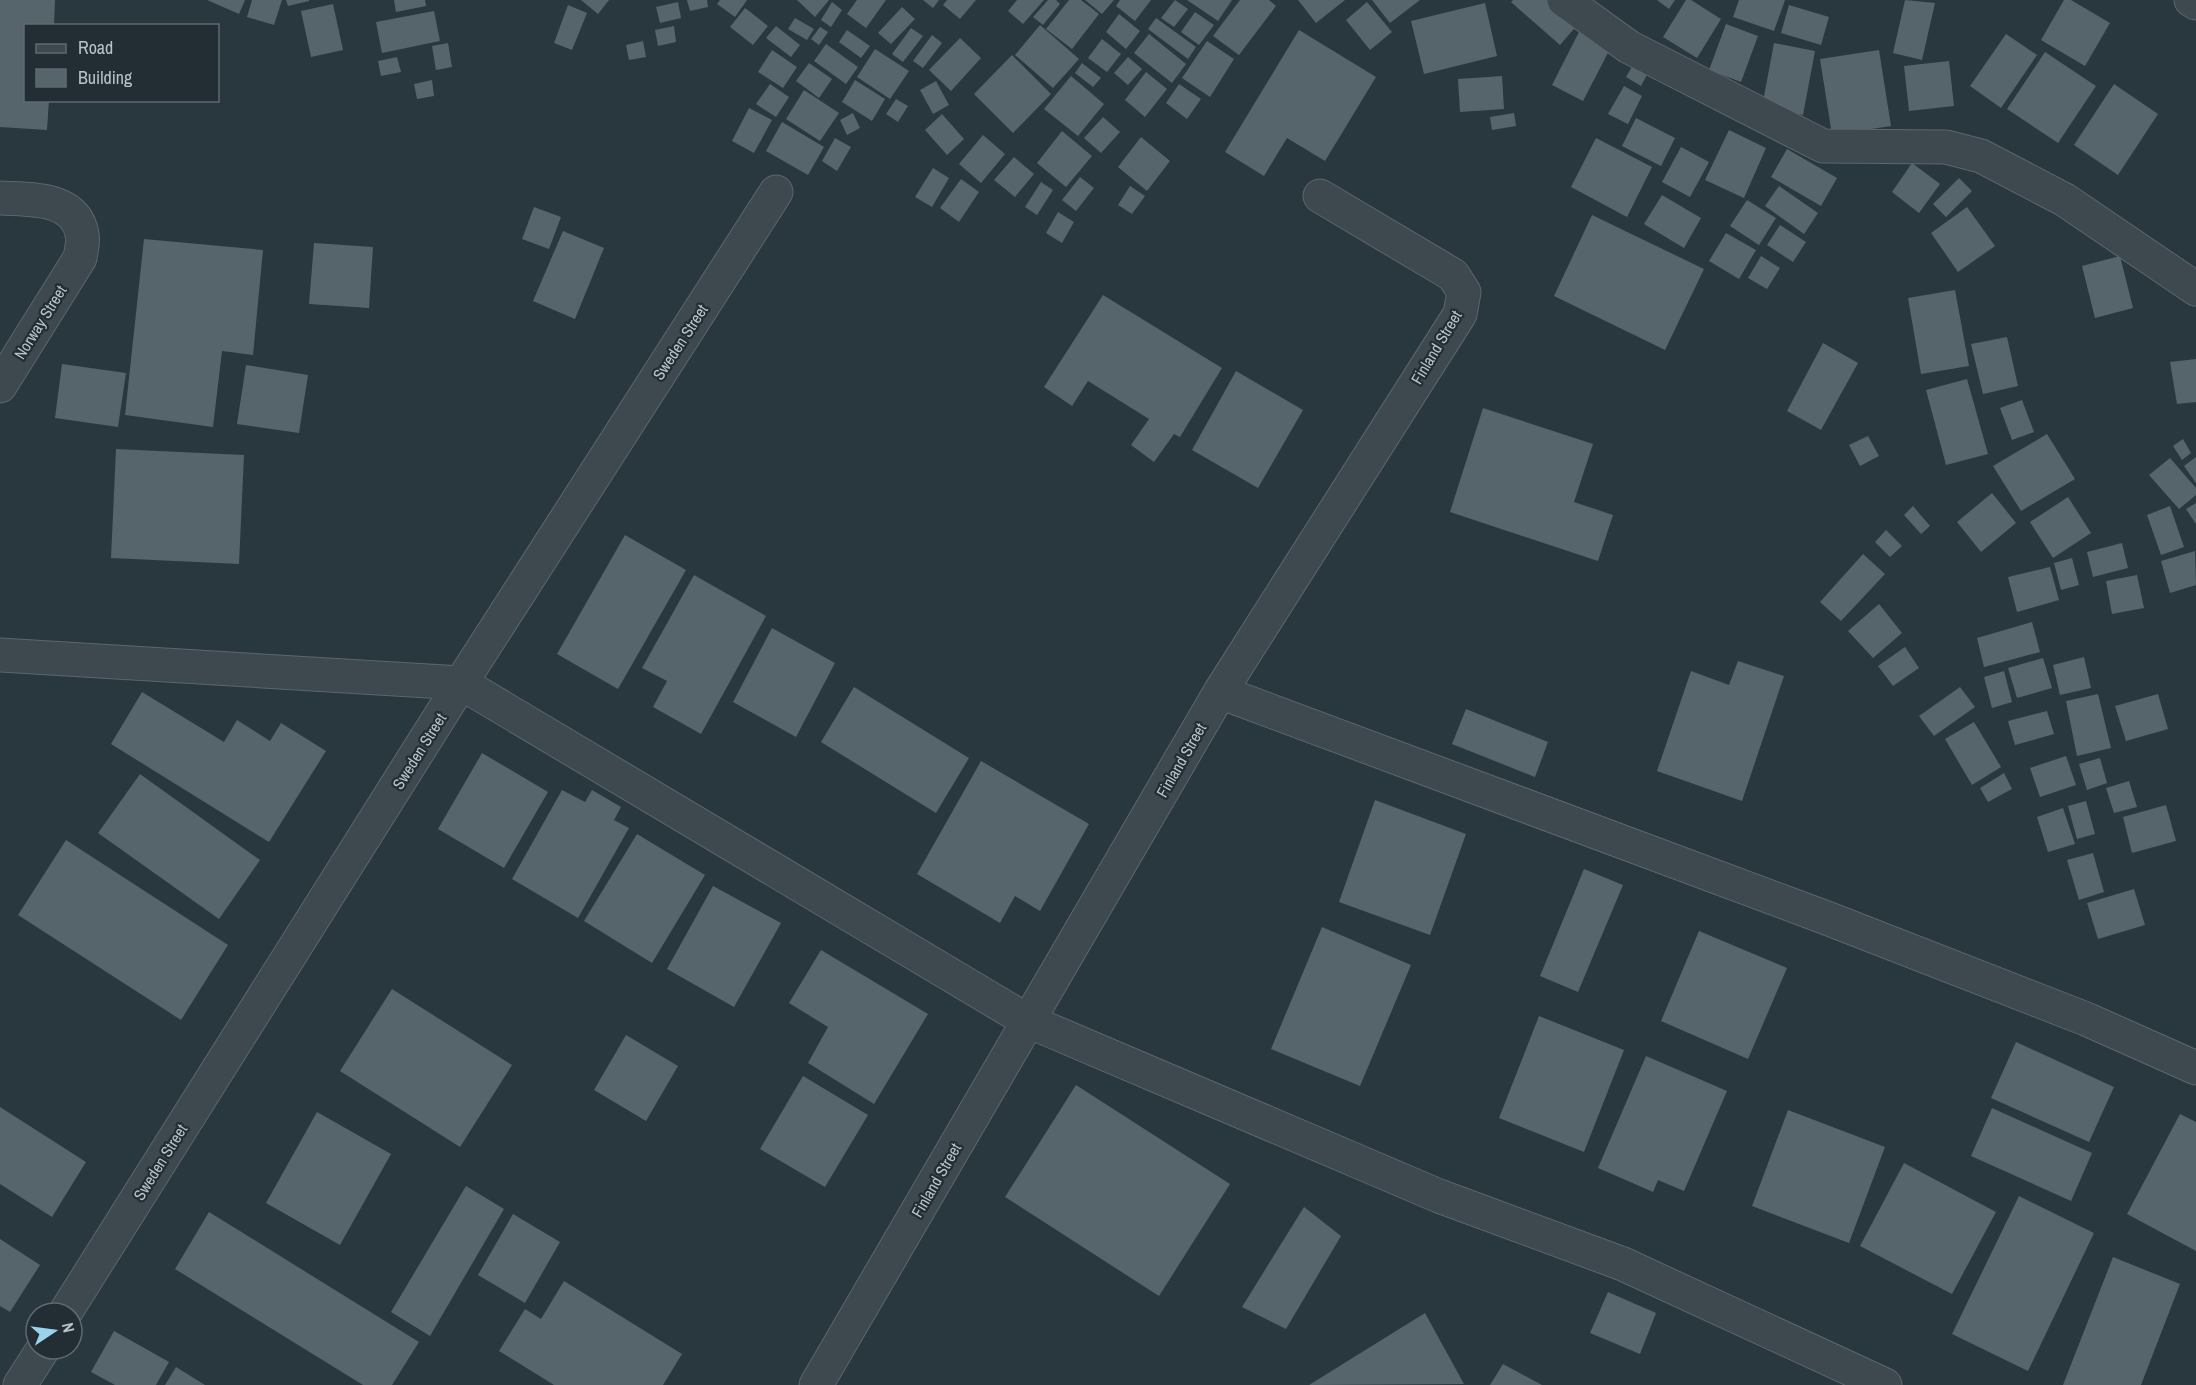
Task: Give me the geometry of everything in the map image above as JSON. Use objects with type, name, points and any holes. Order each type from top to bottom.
[{"type":"street","points":[[1564,0],[1629,47],[1823,146],[1946,147],[1981,156],[2066,200],[2196,290]]},
{"type":"street","points":[[2191,0],[2196,3]]},
{"type":"street","name":"Sweden Street","points":[[73,1301],[461,683],[777,192]]},
{"type":"street","name":"Finland Street","points":[[816,1385],[1220,692],[1460,314],[1464,292],[1453,275],[1320,196]]},
{"type":"street","name":"Norway Street","points":[[0,198],[56,202],[77,221],[83,235],[80,258],[0,386]]},
{"type":"street","points":[[0,655],[461,683],[1028,1021],[1439,1196],[1623,1264],[1885,1385]]},
{"type":"street","points":[[1220,692],[1857,930],[2086,1019],[2196,1068]]},
{"type":"street","points":[[20,1385],[35,1361]]},
{"type":"building","points":[[0,0],[55,0],[54,24],[24,24],[24,102],[49,102],[47,130],[0,127]]},
{"type":"building","points":[[207,0],[245,0],[239,14]]},
{"type":"building","points":[[252,0],[282,0],[274,25],[247,17]]},
{"type":"building","points":[[286,0],[309,0],[309,1],[288,6]]},
{"type":"building","points":[[394,0],[425,0],[426,6],[396,12]]},
{"type":"building","points":[[581,0],[609,0],[598,14]]},
{"type":"building","points":[[687,0],[707,0],[708,7],[690,11]]},
{"type":"building","points":[[720,0],[747,0],[735,17],[717,4]]},
{"type":"building","points":[[797,0],[829,0],[815,17]]},
{"type":"building","points":[[857,0],[886,0],[866,28],[847,14]]},
{"type":"building","points":[[923,0],[939,0],[933,8]]},
{"type":"building","points":[[947,0],[976,0],[960,19],[943,5]]},
{"type":"building","points":[[1017,0],[1044,0],[1023,24],[1008,11]]},
{"type":"building","points":[[1048,0],[1056,0],[1060,4],[1043,25],[1033,17]]},
{"type":"building","points":[[1069,0],[1081,0],[1099,14],[1072,49],[1046,29]]},
{"type":"building","points":[[1085,0],[1114,0],[1102,14]]},
{"type":"building","points":[[1120,0],[1151,0],[1135,21],[1116,6]]},
{"type":"building","points":[[1175,0],[1188,9],[1174,27],[1161,18]]},
{"type":"building","points":[[1187,0],[1232,0],[1218,21]]},
{"type":"building","points":[[1240,0],[1269,0],[1276,6],[1239,55],[1213,36]]},
{"type":"building","points":[[1298,0],[1345,0],[1316,23]]},
{"type":"building","points":[[1372,0],[1420,0],[1390,23]]},
{"type":"building","points":[[1513,0],[1553,0],[1579,23],[1560,45],[1511,2]]},
{"type":"building","points":[[1657,0],[1675,0],[1669,9]]},
{"type":"building","points":[[1686,0],[1691,0],[1721,19],[1697,58],[1663,37]]},
{"type":"building","points":[[1739,0],[1785,0],[1774,31],[1733,17]]},
{"type":"building","points":[[1905,0],[1935,3],[1922,60],[1893,53]]},
{"type":"building","points":[[2064,0],[2071,0],[2110,23],[2085,66],[2041,40]]},
{"type":"building","points":[[678,2],[681,18],[660,23],[656,7]]},
{"type":"building","points":[[832,2],[842,10],[831,27],[821,20]]},
{"type":"building","points":[[1367,2],[1392,32],[1370,50],[1346,20]]},
{"type":"building","points":[[1485,3],[1497,56],[1424,74],[1411,21]]},
{"type":"building","points":[[333,4],[343,50],[311,57],[301,11]]},
{"type":"building","points":[[568,5],[587,13],[572,50],[554,43]]},
{"type":"building","points":[[1789,5],[1829,17],[1821,45],[1781,33]]},
{"type":"building","points":[[902,7],[915,19],[891,44],[878,33]]},
{"type":"building","points":[[745,8],[768,26],[753,45],[730,27]]},
{"type":"building","points":[[434,11],[440,41],[382,53],[376,22]]},
{"type":"building","points":[[1195,12],[1214,25],[1199,45],[1181,32]]},
{"type":"building","points":[[1119,14],[1140,31],[1126,49],[1106,32]]},
{"type":"building","points":[[795,18],[814,29],[807,40],[788,29]]},
{"type":"building","points":[[1156,18],[1196,47],[1188,59],[1148,29]]},
{"type":"building","points":[[1726,24],[1758,36],[1741,82],[1709,70]]},
{"type":"building","points":[[1040,25],[1079,59],[1053,88],[1015,55]]},
{"type":"building","points":[[674,26],[676,42],[658,46],[655,30]]},
{"type":"building","points":[[776,26],[800,45],[791,57],[766,38]]},
{"type":"building","points":[[820,27],[828,32],[819,45],[811,39]]},
{"type":"building","points":[[911,28],[923,36],[903,62],[892,54]]},
{"type":"building","points":[[847,30],[870,46],[861,58],[839,42]]},
{"type":"building","points":[[1299,30],[1376,77],[1325,161],[1287,138],[1264,176],[1225,152]]},
{"type":"building","points":[[1580,30],[1611,47],[1583,101],[1552,85]]},
{"type":"building","points":[[1149,34],[1186,64],[1172,83],[1134,53]]},
{"type":"building","points":[[2006,34],[2037,55],[2001,108],[1970,86]]},
{"type":"building","points":[[932,35],[942,43],[923,68],[913,61]]},
{"type":"building","points":[[960,38],[981,58],[951,91],[929,70]]},
{"type":"building","points":[[1102,39],[1121,54],[1107,72],[1088,58]]},
{"type":"building","points":[[643,41],[646,57],[629,60],[626,45]]},
{"type":"building","points":[[1207,41],[1234,59],[1210,97],[1182,78]]},
{"type":"building","points":[[448,43],[452,67],[436,70],[432,46]]},
{"type":"building","points":[[1774,43],[1815,51],[1803,115],[1762,107]]},
{"type":"building","points":[[826,44],[858,67],[846,84],[814,61]]},
{"type":"building","points":[[875,49],[909,71],[890,99],[857,77]]},
{"type":"building","points":[[772,50],[797,67],[783,88],[758,72]]},
{"type":"building","points":[[1879,50],[1891,126],[1832,135],[1820,59]]},
{"type":"building","points":[[2045,52],[2096,86],[2058,143],[2007,109]]},
{"type":"building","points":[[1012,55],[1051,94],[1013,133],[974,94]]},
{"type":"building","points":[[397,57],[401,72],[381,76],[378,61]]},
{"type":"building","points":[[1128,57],[1142,69],[1128,85],[1114,73]]},
{"type":"building","points":[[1636,60],[1650,69],[1641,86],[1626,77]]},
{"type":"building","points":[[1949,61],[1954,106],[1909,111],[1904,66]]},
{"type":"building","points":[[809,63],[832,79],[819,98],[796,81]]},
{"type":"building","points":[[1082,63],[1101,78],[1093,87],[1075,73]]},
{"type":"building","points":[[1146,72],[1167,89],[1145,117],[1125,100]]},
{"type":"building","points":[[1071,76],[1104,104],[1078,136],[1044,109]]},
{"type":"building","points":[[1502,76],[1504,109],[1460,112],[1458,79]]},
{"type":"building","points":[[432,80],[434,96],[417,99],[414,84]]},
{"type":"building","points":[[855,80],[885,99],[872,121],[842,102]]},
{"type":"building","points":[[936,81],[949,105],[933,114],[920,90]]},
{"type":"building","points":[[770,84],[789,97],[776,117],[756,104]]},
{"type":"building","points":[[1179,84],[1201,99],[1187,119],[1166,103]]},
{"type":"building","points":[[2114,84],[2158,114],[2118,175],[2074,145]]},
{"type":"building","points":[[1624,86],[1642,96],[1628,124],[1608,114]]},
{"type":"building","points":[[804,90],[839,113],[820,141],[786,119]]},
{"type":"building","points":[[896,99],[908,106],[898,122],[886,114]]},
{"type":"building","points":[[749,108],[772,120],[754,153],[732,141]]},
{"type":"building","points":[[853,113],[860,128],[847,135],[840,120]]},
{"type":"building","points":[[1514,113],[1516,126],[1492,130],[1490,117]]},
{"type":"building","points":[[942,114],[964,139],[947,155],[925,130]]},
{"type":"building","points":[[1103,117],[1120,132],[1101,153],[1084,138]]},
{"type":"building","points":[[1636,118],[1675,138],[1661,166],[1622,146]]},
{"type":"building","points":[[782,122],[824,147],[808,175],[766,151]]},
{"type":"building","points":[[1729,130],[1766,148],[1744,198],[1705,180]]},
{"type":"building","points":[[1062,131],[1092,156],[1066,187],[1037,163]]},
{"type":"building","points":[[983,135],[1005,154],[981,183],[959,164]]},
{"type":"building","points":[[1141,137],[1170,161],[1147,191],[1118,167]]},
{"type":"building","points":[[835,138],[851,147],[837,171],[822,161]]},
{"type":"building","points":[[1596,138],[1652,167],[1627,217],[1571,187]]},
{"type":"building","points":[[1681,147],[1709,162],[1690,197],[1662,182]]},
{"type":"building","points":[[1787,149],[1837,178],[1821,206],[1771,177]]},
{"type":"building","points":[[1014,157],[1034,174],[1015,197],[994,180]]},
{"type":"building","points":[[1912,163],[1940,184],[1919,213],[1892,192]]},
{"type":"building","points":[[933,168],[949,178],[932,207],[915,197]]},
{"type":"building","points":[[1080,177],[1094,188],[1076,211],[1062,200]]},
{"type":"building","points":[[1959,178],[1972,191],[1946,217],[1933,204]]},
{"type":"building","points":[[961,179],[979,192],[959,222],[940,208]]},
{"type":"building","points":[[1041,182],[1053,190],[1037,215],[1025,207]]},
{"type":"building","points":[[1130,186],[1145,196],[1132,214],[1118,205]]},
{"type":"building","points":[[1779,186],[1818,213],[1804,234],[1765,206]]},
{"type":"building","points":[[1662,195],[1701,218],[1684,248],[1644,224]]},
{"type":"building","points":[[1747,200],[1776,218],[1759,245],[1730,226]]},
{"type":"building","points":[[534,207],[561,217],[549,249],[522,239]]},
{"type":"building","points":[[1967,207],[1995,246],[1958,272],[1931,233]]},
{"type":"building","points":[[1058,212],[1074,222],[1062,243],[1046,233]]},
{"type":"building","points":[[1592,215],[1704,269],[1665,350],[1554,296]]},
{"type":"building","points":[[1780,225],[1806,242],[1793,262],[1767,245]]},
{"type":"building","points":[[563,231],[604,248],[575,319],[533,301]]},
{"type":"building","points":[[1726,233],[1756,250],[1739,279],[1709,261]]},
{"type":"building","points":[[144,239],[263,250],[253,355],[222,351],[213,427],[125,415]]},
{"type":"building","points":[[314,243],[373,247],[369,308],[309,304]]},
{"type":"building","points":[[1761,256],[1780,268],[1767,289],[1748,278]]},
{"type":"building","points":[[2120,256],[2133,308],[2095,318],[2082,266]]},
{"type":"building","points":[[1955,290],[1969,366],[1921,374],[1908,298]]},
{"type":"building","points":[[1103,295],[1222,368],[1180,437],[1174,434],[1154,462],[1131,445],[1149,419],[1088,381],[1072,406],[1044,387]]},
{"type":"building","points":[[2007,337],[2018,386],[1983,394],[1971,344]]},
{"type":"building","points":[[1823,343],[1858,363],[1821,430],[1787,411]]},
{"type":"building","points":[[2196,359],[2196,402],[2177,404],[2170,362]]},
{"type":"building","points":[[62,364],[126,373],[118,427],[55,418]]},
{"type":"building","points":[[246,365],[308,375],[299,433],[237,424]]},
{"type":"building","points":[[1236,371],[1303,410],[1258,488],[1192,450]]},
{"type":"building","points":[[1967,379],[1988,454],[1946,465],[1926,390]]},
{"type":"building","points":[[2022,400],[2034,432],[2012,440],[2000,408]]},
{"type":"building","points":[[1483,408],[1593,444],[1574,502],[1613,515],[1598,561],[1450,512]]},
{"type":"building","points":[[2047,434],[2075,479],[2021,511],[1993,466]]},
{"type":"building","points":[[1868,436],[1879,456],[1860,466],[1849,445]]},
{"type":"building","points":[[2183,439],[2191,453],[2182,460],[2173,446]]},
{"type":"building","points":[[116,449],[244,455],[239,564],[111,558]]},
{"type":"building","points":[[2196,457],[2196,483],[2184,466]]},
{"type":"building","points":[[2170,458],[2196,488],[2196,495],[2179,509],[2149,475]]},
{"type":"building","points":[[1992,493],[2016,523],[1981,552],[1957,522]]},
{"type":"building","points":[[2068,497],[2091,533],[2053,558],[2030,522]]},
{"type":"building","points":[[2196,503],[2196,524],[2186,509]]},
{"type":"building","points":[[1913,506],[1930,526],[1921,534],[1904,515]]},
{"type":"building","points":[[2170,506],[2184,547],[2161,555],[2147,515]]},
{"type":"building","points":[[1886,530],[1902,546],[1890,557],[1875,542]]},
{"type":"building","points":[[625,535],[686,570],[618,689],[557,654]]},
{"type":"building","points":[[2122,543],[2128,568],[2093,577],[2087,552]]},
{"type":"building","points":[[2195,551],[2196,585],[2170,593],[2161,561]]},
{"type":"building","points":[[1863,554],[1885,574],[1841,621],[1820,602]]},
{"type":"building","points":[[2072,558],[2079,585],[2061,590],[2054,563]]},
{"type":"building","points":[[2050,567],[2059,600],[2017,612],[2008,577]]},
{"type":"building","points":[[694,575],[766,616],[701,734],[653,707],[667,681],[642,668]]},
{"type":"building","points":[[2137,575],[2144,608],[2112,614],[2106,581]]},
{"type":"building","points":[[1879,604],[1902,633],[1873,658],[1848,631]]},
{"type":"building","points":[[2032,622],[2040,652],[1984,667],[1977,638]]},
{"type":"building","points":[[772,628],[835,663],[796,737],[733,702]]},
{"type":"building","points":[[1905,647],[1919,668],[1893,686],[1878,666]]},
{"type":"building","points":[[2084,657],[2091,688],[2060,695],[2053,665]]},
{"type":"building","points":[[2043,658],[2052,688],[2017,698],[2008,668]]},
{"type":"building","points":[[1738,661],[1784,676],[1742,801],[1657,771],[1691,671],[1729,685]]},
{"type":"building","points":[[2004,671],[2012,702],[1992,708],[1984,677]]},
{"type":"building","points":[[854,687],[969,758],[936,813],[821,742]]},
{"type":"building","points":[[1960,687],[1975,707],[1934,736],[1919,716]]},
{"type":"building","points":[[142,692],[224,742],[237,720],[270,741],[281,723],[326,751],[269,842],[111,744]]},
{"type":"building","points":[[2098,694],[2111,748],[2077,756],[2066,701]]},
{"type":"building","points":[[2158,694],[2168,729],[2126,741],[2115,706]]},
{"type":"building","points":[[1466,709],[1548,742],[1535,777],[1452,744]]},
{"type":"building","points":[[2047,711],[2054,734],[2015,745],[2008,721]]},
{"type":"building","points":[[1974,722],[2001,767],[1972,785],[1945,739]]},
{"type":"building","points":[[482,753],[548,792],[504,868],[438,829]]},
{"type":"building","points":[[2066,756],[2076,785],[2040,797],[2030,768]]},
{"type":"building","points":[[2100,758],[2107,783],[2087,790],[2079,764]]},
{"type":"building","points":[[981,761],[1089,824],[1040,911],[1015,896],[1000,923],[917,874]]},
{"type":"building","points":[[2004,773],[2012,789],[1988,802],[1980,788]]},
{"type":"building","points":[[140,774],[260,860],[219,919],[98,833]]},
{"type":"building","points":[[2129,781],[2137,807],[2114,813],[2106,788]]},
{"type":"building","points":[[562,790],[585,802],[592,790],[621,807],[614,820],[629,828],[578,918],[512,879]]},
{"type":"building","points":[[1375,800],[1466,834],[1430,935],[1339,902]]},
{"type":"building","points":[[2086,801],[2095,834],[2077,839],[2068,806]]},
{"type":"building","points":[[2166,805],[2176,841],[2132,853],[2123,817]]},
{"type":"building","points":[[2063,808],[2075,844],[2048,852],[2037,817]]},
{"type":"building","points":[[637,834],[705,875],[652,963],[584,921]]},
{"type":"building","points":[[66,840],[228,945],[181,1020],[18,915]]},
{"type":"building","points":[[2093,853],[2104,892],[2079,900],[2067,860]]},
{"type":"building","points":[[1584,869],[1623,885],[1578,992],[1540,976]]},
{"type":"building","points":[[713,886],[781,923],[734,1007],[667,969]]},
{"type":"building","points":[[2134,889],[2145,925],[2098,939],[2087,903]]},
{"type":"building","points":[[1322,927],[1411,965],[1360,1086],[1271,1049]]},
{"type":"building","points":[[1699,931],[1787,968],[1748,1059],[1661,1021]]},
{"type":"building","points":[[821,950],[928,1014],[874,1104],[808,1063],[828,1027],[789,1003]]},
{"type":"building","points":[[392,989],[512,1065],[460,1147],[340,1071]]},
{"type":"building","points":[[1539,1016],[1624,1050],[1584,1152],[1499,1118]]},
{"type":"building","points":[[626,1035],[678,1066],[646,1121],[594,1090]]},
{"type":"building","points":[[2016,1042],[2114,1087],[2089,1142],[1991,1098]]},
{"type":"building","points":[[1646,1056],[1727,1091],[1684,1191],[1658,1180],[1653,1192],[1598,1168]]},
{"type":"building","points":[[803,1076],[868,1115],[825,1187],[760,1149]]},
{"type":"building","points":[[1076,1085],[1230,1184],[1159,1296],[1005,1197]]},
{"type":"building","points":[[0,1107],[86,1162],[52,1217],[0,1184]]},
{"type":"building","points":[[1992,1108],[2092,1153],[2071,1201],[1971,1156]]},
{"type":"building","points":[[1788,1110],[1885,1147],[1849,1243],[1752,1206]]},
{"type":"building","points":[[317,1112],[391,1154],[340,1245],[266,1203]]},
{"type":"building","points":[[2180,1114],[2196,1122],[2196,1251],[2127,1214]]},
{"type":"building","points":[[1904,1163],[1996,1212],[1952,1294],[1860,1246]]},
{"type":"building","points":[[466,1186],[504,1209],[430,1336],[391,1312]]},
{"type":"building","points":[[2019,1196],[2094,1233],[2028,1371],[1952,1334]]},
{"type":"building","points":[[1304,1207],[1341,1236],[1286,1329],[1242,1307]]},
{"type":"building","points":[[209,1212],[419,1342],[392,1385],[363,1385],[175,1269]]},
{"type":"building","points":[[513,1214],[560,1242],[525,1303],[478,1275]]},
{"type":"building","points":[[0,1239],[40,1265],[10,1312],[0,1306]]},
{"type":"building","points":[[2113,1257],[2180,1284],[2141,1385],[2063,1385]]},
{"type":"building","points":[[564,1281],[682,1354],[663,1385],[554,1385],[499,1351],[525,1309],[541,1319]]},
{"type":"building","points":[[1608,1292],[1656,1313],[1640,1354],[1590,1333]]},
{"type":"building","points":[[1425,1313],[1464,1384],[1309,1385]]},
{"type":"building","points":[[114,1331],[169,1362],[156,1385],[115,1385],[91,1372]]},
{"type":"building","points":[[1503,1364],[1542,1385],[1490,1385]]},
{"type":"building","points":[[176,1367],[205,1385],[165,1385]]}]
